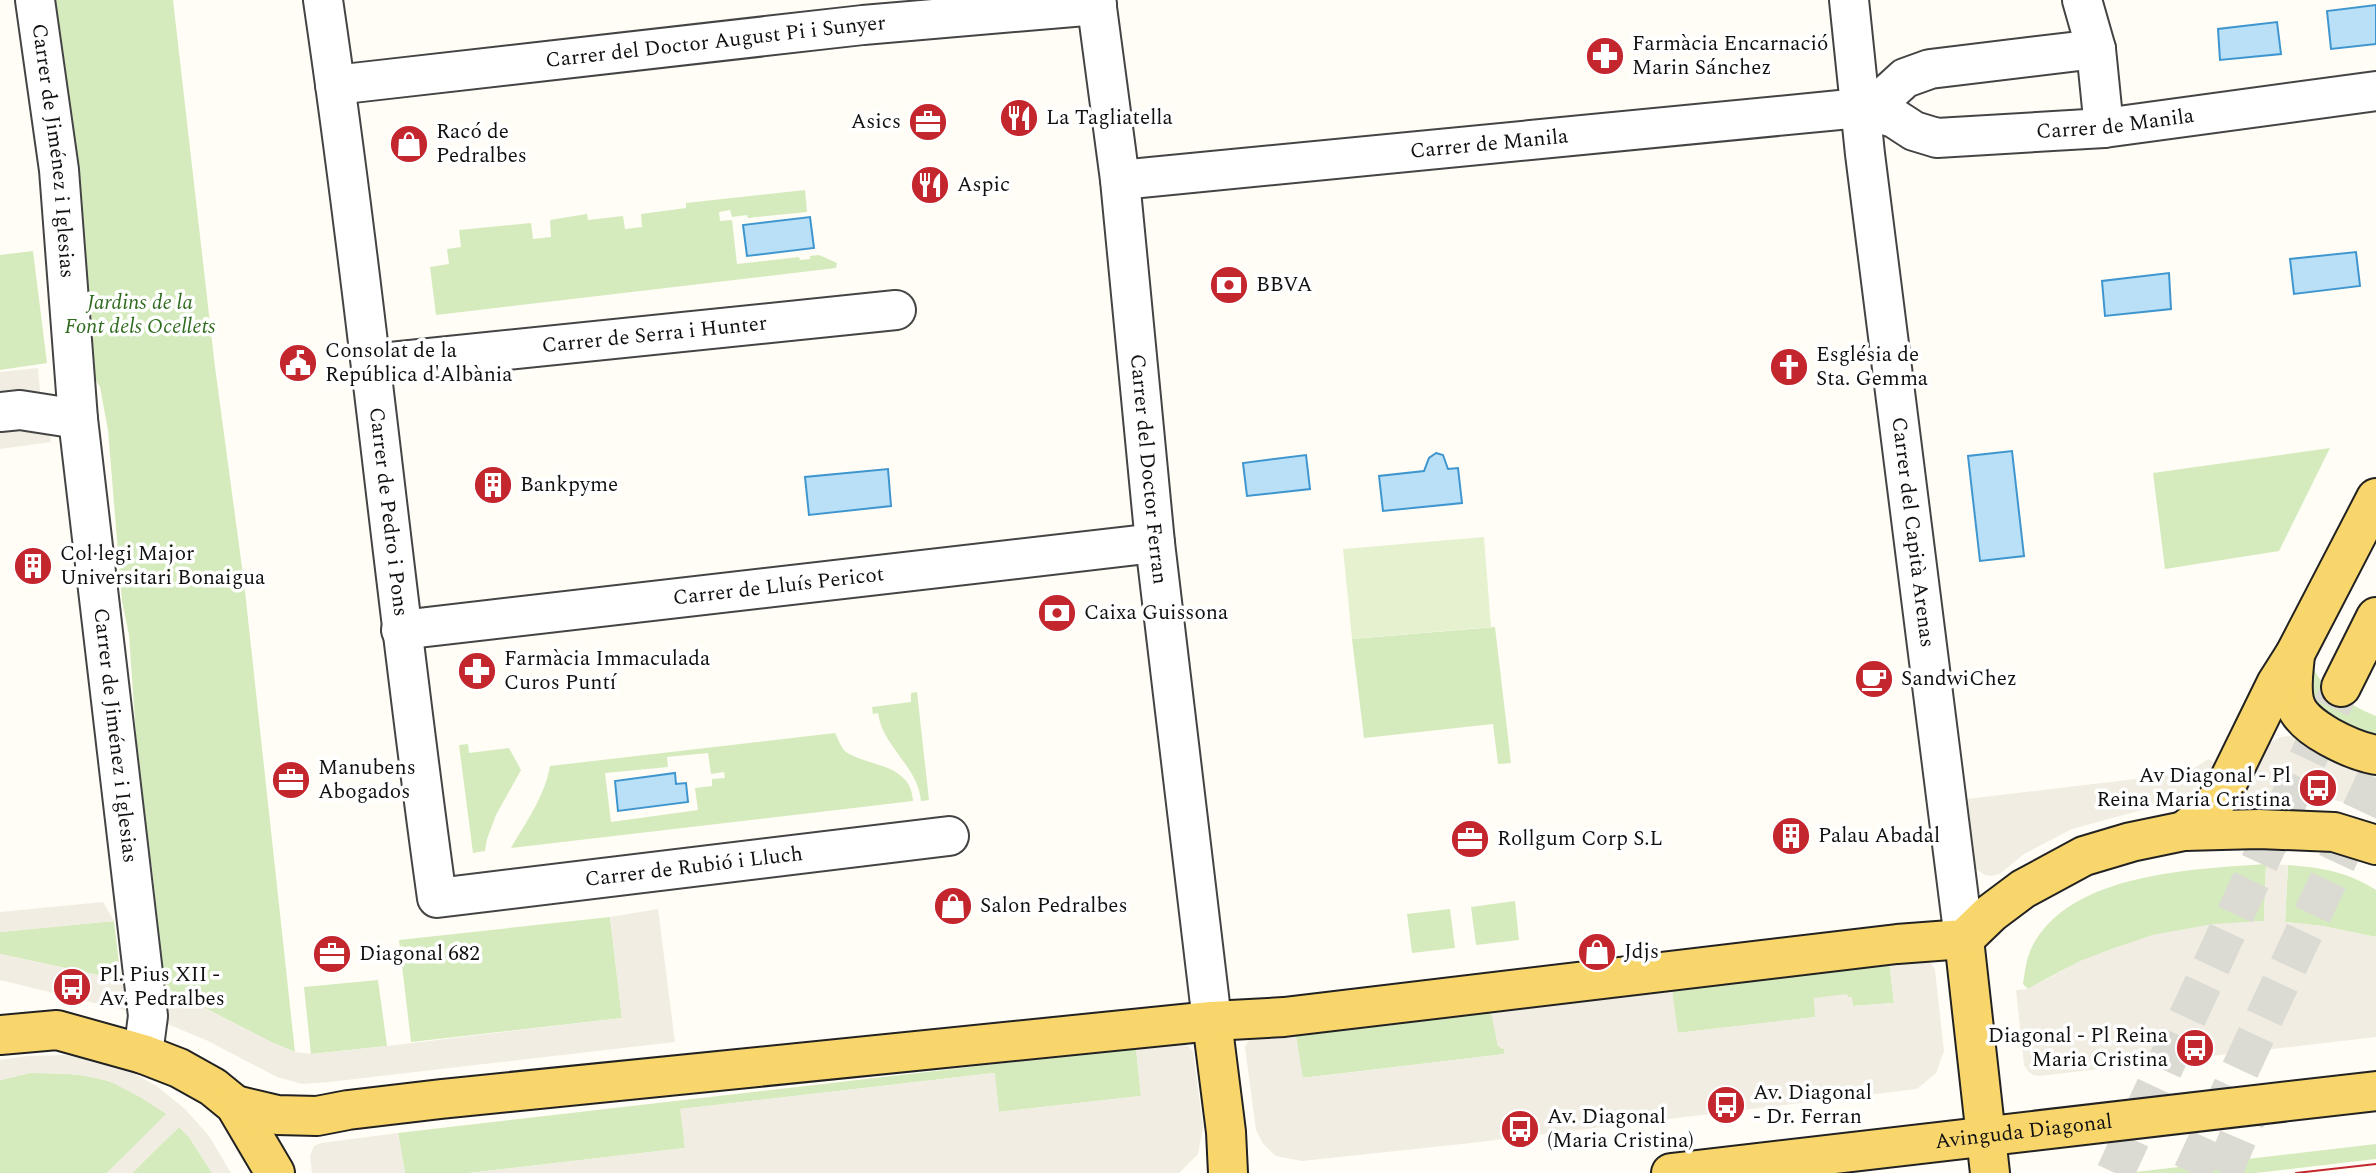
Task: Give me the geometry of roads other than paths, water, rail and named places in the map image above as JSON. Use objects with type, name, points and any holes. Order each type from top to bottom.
[{"type":"main road","points":[[2185,831],[2211,808],[2227,784],[2276,684],[2295,654],[2376,498]]},
{"type":"main road","points":[[2341,687],[2376,617]]},
{"type":"main road","points":[[2295,654],[2292,687],[2294,700],[2303,718],[2334,739],[2376,755]]},
{"type":"main road","points":[[235,1105],[277,1115],[317,1116],[441,1099],[1212,1021],[1284,1017],[1897,944],[1964,939],[1991,913],[2023,889],[2084,856],[2131,842],[2185,831],[2259,829],[2334,832],[2376,845]]},
{"type":"main road","points":[[1964,939],[1988,1155]]},
{"type":"main road","points":[[1212,1021],[1226,1132],[1228,1173]]},
{"type":"main road","points":[[0,1035],[57,1030],[143,1054],[179,1068],[213,1087],[235,1105],[275,1173]]},
{"type":"main road","name":"Avinguda Diagonal","points":[[1671,1173],[1988,1155],[2376,1091]]},
{"type":"street","name":"Carrer de Jiménez i Iglesias","points":[[36,0],[59,170],[78,419],[148,1016],[143,1054]]},
{"type":"street","name":"Carrer de Pedro i Pons","points":[[323,0],[437,898]]},
{"type":"street","name":"Carrer del Capità Arenas","points":[[1849,0],[1860,108],[1964,939]]},
{"type":"street","points":[[2082,0],[2096,49],[2104,128]]},
{"type":"street","name":"Carrer del Doctor August Pi i Sunyer","points":[[335,85],[1096,2]]},
{"type":"street","name":"Carrer del Doctor Ferran","points":[[1096,2],[1120,180],[1155,543],[1212,1021]]},
{"type":"street","name":"Carrer de Manila","points":[[1120,180],[1860,108],[1882,99],[1905,78],[1930,69],[2096,49]]},
{"type":"street","name":"Carrer de Manila","points":[[1860,108],[1894,118],[1914,131],[1937,138],[2104,128],[2376,91]]},
{"type":"street","name":"Carrer de Serra i Hunter","points":[[371,364],[896,310]]},
{"type":"street","points":[[10,411],[78,419]]},
{"type":"street","name":"Carrer de Lluís Pericot","points":[[401,630],[1155,543]]},
{"type":"street","name":"Carrer de Rubió i Lluch","points":[[437,898],[949,836]]},
{"type":"street","points":[[0,1017],[57,1030]]},
{"type":"water","points":[[2376,5],[2376,44],[2331,49],[2327,11]]},
{"type":"water","points":[[2277,22],[2281,54],[2220,60],[2218,29]]},
{"type":"water","points":[[810,217],[814,248],[747,256],[743,225]]},
{"type":"water","points":[[2356,252],[2360,286],[2294,294],[2290,259]]},
{"type":"water","points":[[2169,273],[2171,309],[2105,316],[2102,281]]},
{"type":"water","points":[[2012,451],[2024,556],[1980,561],[1968,456]]},
{"type":"water","points":[[1436,453],[1443,455],[1448,469],[1458,468],[1462,503],[1383,511],[1379,476],[1424,471],[1429,458]]},
{"type":"water","points":[[1306,455],[1310,489],[1247,496],[1243,463]]},
{"type":"water","points":[[888,469],[891,506],[809,515],[805,477]]},
{"type":"water","points":[[675,773],[676,784],[686,783],[688,802],[618,811],[615,781]]},
{"type":"tunnel","points":[[2115,1173],[2341,687]]},
{"type":"tunnel","points":[[2192,1173],[2376,778]]},
{"type":"tunnel","points":[[2223,1173],[2248,1114]]},
{"type":"tram line","points":[[2296,1173],[2376,1164]]},
{"type":"place","name":"Farmàcia Encarnació Marin Sánchez","points":[[1605,56]]},
{"type":"place","name":"La Tagliatella","points":[[1019,118]]},
{"type":"place","name":"Asics","points":[[928,122]]},
{"type":"place","name":"Racó de Pedralbes","points":[[409,144]]},
{"type":"place","name":"Aspic","points":[[930,185]]},
{"type":"place","name":"BBVA","points":[[1229,285]]},
{"type":"place","name":"Consolat de la República d'Albània","points":[[298,363]]},
{"type":"place","name":"Església de Sta. Gemma","points":[[1789,367]]},
{"type":"place","name":"Bankpyme","points":[[493,485]]},
{"type":"place","name":"Col·legi Major Universitari Bonaigua","points":[[33,566]]},
{"type":"place","name":"Caixa Guissona","points":[[1057,613]]},
{"type":"place","name":"Farmàcia Immaculada Curos Puntí","points":[[477,671]]},
{"type":"place","name":"SandwiChez","points":[[1874,679]]},
{"type":"place","name":"Manubens Abogados","points":[[291,780]]},
{"type":"place","name":"Av Diagonal - Pl Reina Maria Cristina","points":[[2318,788]]},
{"type":"place","name":"Palau Abadal","points":[[1791,836]]},
{"type":"place","name":"Rollgum Corp S.L","points":[[1470,839]]},
{"type":"place","name":"Salon Pedralbes","points":[[953,906]]},
{"type":"place","name":"Jdjs","points":[[1597,952]]},
{"type":"place","name":"Diagonal 682","points":[[332,954]]},
{"type":"place","name":"Pl. Pius XII - Av. Pedralbes","points":[[72,987]]},
{"type":"place","name":"Diagonal - Pl Reina Maria Cristina","points":[[2195,1048]]},
{"type":"place","name":"Av. Diagonal - Dr. Ferran","points":[[1726,1105]]},
{"type":"place","name":"Av. Diagonal (Maria Cristina)","points":[[1520,1129]]},
{"type":"park label","name":"Jardins de la Font dels Ocellets","points":[[140,315]]}]
